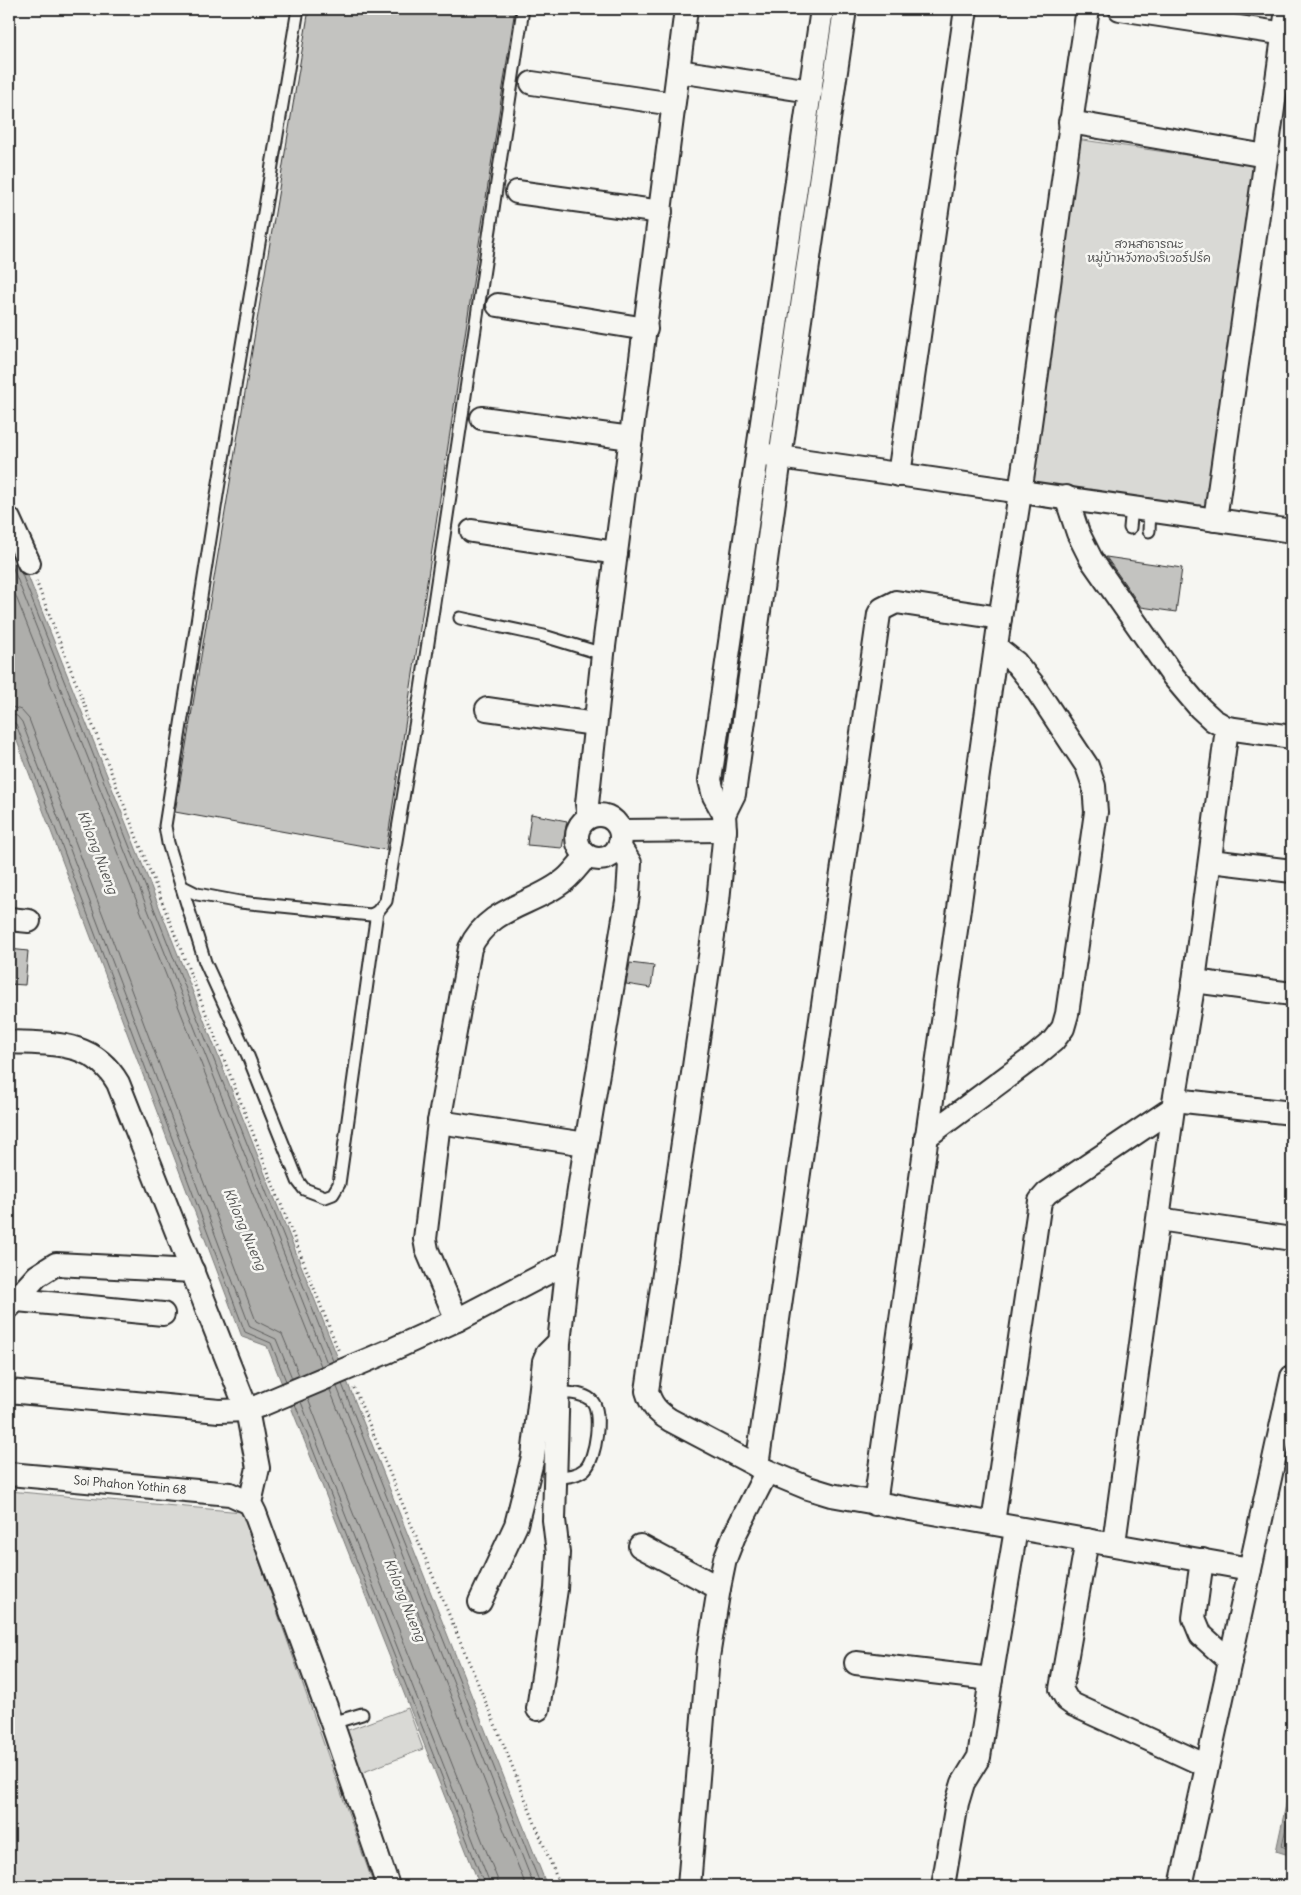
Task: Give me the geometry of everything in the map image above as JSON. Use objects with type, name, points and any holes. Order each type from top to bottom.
[{"type":"street","points":[[589,817],[587,804],[603,654],[686,9]]},
{"type":"street","points":[[724,822],[710,780],[822,9]]},
{"type":"street","points":[[845,9],[734,794],[724,822],[718,901],[647,1391],[650,1402],[658,1413],[762,1469],[808,1488],[875,1504],[993,1523],[1016,1529],[1114,1543],[1250,1569]]},
{"type":"street","points":[[899,475],[966,9]]},
{"type":"street","points":[[875,1504],[1000,618],[1022,491],[1070,122],[1088,9]]},
{"type":"street","points":[[1120,9],[1288,34]]},
{"type":"street","points":[[1215,520],[1266,156],[1288,34],[1286,9]]},
{"type":"street","points":[[678,71],[811,90]]},
{"type":"street","points":[[532,83],[673,104]]},
{"type":"street","points":[[1070,122],[1266,156]]},
{"type":"street","points":[[517,192],[661,212]]},
{"type":"street","points":[[498,305],[646,329]]},
{"type":"street","points":[[482,418],[631,438]]},
{"type":"street","points":[[758,454],[1066,497],[1140,519],[1215,520],[1292,531]]},
{"type":"street","points":[[1066,497],[1078,533],[1091,559],[1173,676],[1200,708],[1213,720],[1227,728],[1292,737]]},
{"type":"street","points":[[9,519],[29,563]]},
{"type":"street","points":[[472,531],[616,553]]},
{"type":"street","points":[[688,1886],[708,1657],[719,1588],[726,1559],[762,1469],[879,614],[882,608],[896,602],[1000,618]]},
{"type":"street","points":[[926,1137],[1035,1056],[1053,1041],[1062,1028],[1067,1014],[1095,822],[1097,800],[1088,766],[1032,683],[1016,663],[997,648]]},
{"type":"street","points":[[487,709],[595,724]]},
{"type":"street","points":[[1114,1543],[1174,1104],[1194,981],[1227,728]]},
{"type":"street","points":[[538,1709],[556,1589],[558,1553],[554,1520],[559,1344],[568,1262],[628,895],[630,863],[620,839],[614,820],[608,817],[602,815],[589,817],[580,826],[577,839],[582,852],[594,859],[609,857],[620,839],[724,822]]},
{"type":"street","points":[[457,1320],[427,1250],[426,1239],[439,1122],[470,948],[475,935],[500,913],[566,879],[587,856]]},
{"type":"street","points":[[1210,861],[1292,871]]},
{"type":"street","points":[[1194,981],[1292,994]]},
{"type":"street","points":[[9,1042],[59,1044],[83,1050],[110,1069],[118,1083],[193,1271],[254,1408],[258,1468],[250,1503],[332,1724],[388,1886]]},
{"type":"street","points":[[993,1523],[1040,1201],[1047,1193],[1174,1104],[1292,1114]]},
{"type":"street","points":[[439,1122],[586,1144]]},
{"type":"street","points":[[1159,1219],[1292,1239]]},
{"type":"street","points":[[9,1391],[219,1412],[254,1408],[389,1352],[457,1320],[568,1262]]},
{"type":"street","points":[[13,1304],[38,1276],[56,1264],[193,1271]]},
{"type":"street","points":[[13,1304],[163,1314]]},
{"type":"street","points":[[480,1602],[516,1525],[533,1458],[544,1361],[552,1347],[559,1344]]},
{"type":"street","points":[[1181,1886],[1292,1377]]},
{"type":"street","name":"Soi Phahon Yothin 68","points":[[9,1474],[230,1494],[250,1503]]},
{"type":"street","points":[[944,1886],[959,1797],[963,1783],[979,1757],[1016,1529]]},
{"type":"street","points":[[1087,1540],[1061,1690],[1063,1695],[1074,1705],[1207,1766]]},
{"type":"street","points":[[640,1546],[719,1588]]},
{"type":"street","points":[[1202,1560],[1194,1618],[1201,1635],[1230,1661]]},
{"type":"street","points":[[856,1663],[991,1678]]},
{"type":"lane","points":[[298,9],[217,495],[165,826],[168,842],[205,962],[248,1056],[298,1181],[304,1189],[325,1197],[333,1194],[339,1184],[341,1175],[377,912],[389,894],[523,9]]},
{"type":"lane","points":[[460,618],[544,636],[603,654]]},
{"type":"lane","points":[[181,886],[197,894],[240,902],[371,915],[377,912]]},
{"type":"lane","points":[[556,1478],[578,1474],[586,1468],[593,1456],[596,1430],[596,1406],[593,1402],[585,1396],[558,1392]]},
{"type":"lane","points":[[332,1724],[362,1714]]},
{"type":"path","points":[[29,563],[342,1360]]},
{"type":"path","points":[[353,1387],[503,1744],[560,1886]]},
{"type":"green space","name":"สวนสาธารณะ หมู่บ้านวังทองริเวอร์ปร์ค","points":[[1062,137],[1262,166],[1213,513],[1020,488]]},
{"type":"green space","points":[[9,1491],[242,1512],[374,1886],[9,1886]]},
{"type":"green space","points":[[408,1708],[423,1749],[356,1775],[340,1733]]},
{"type":"water","name":"Khlong Nueng","points":[[9,528],[547,1886],[480,1886],[267,1346],[242,1337],[9,720]]},
{"type":"water","points":[[1292,1777],[1292,1856],[1276,1851]]},
{"type":"building","points":[[309,9],[515,9],[386,850],[175,812]]},
{"type":"building","points":[[1106,557],[1182,568],[1176,612],[1141,607]]},
{"type":"building","points":[[531,814],[567,821],[562,848],[527,845]]},
{"type":"building","points":[[9,949],[28,951],[25,985],[9,984]]},
{"type":"building","points":[[630,963],[654,966],[651,988],[626,984]]}]
